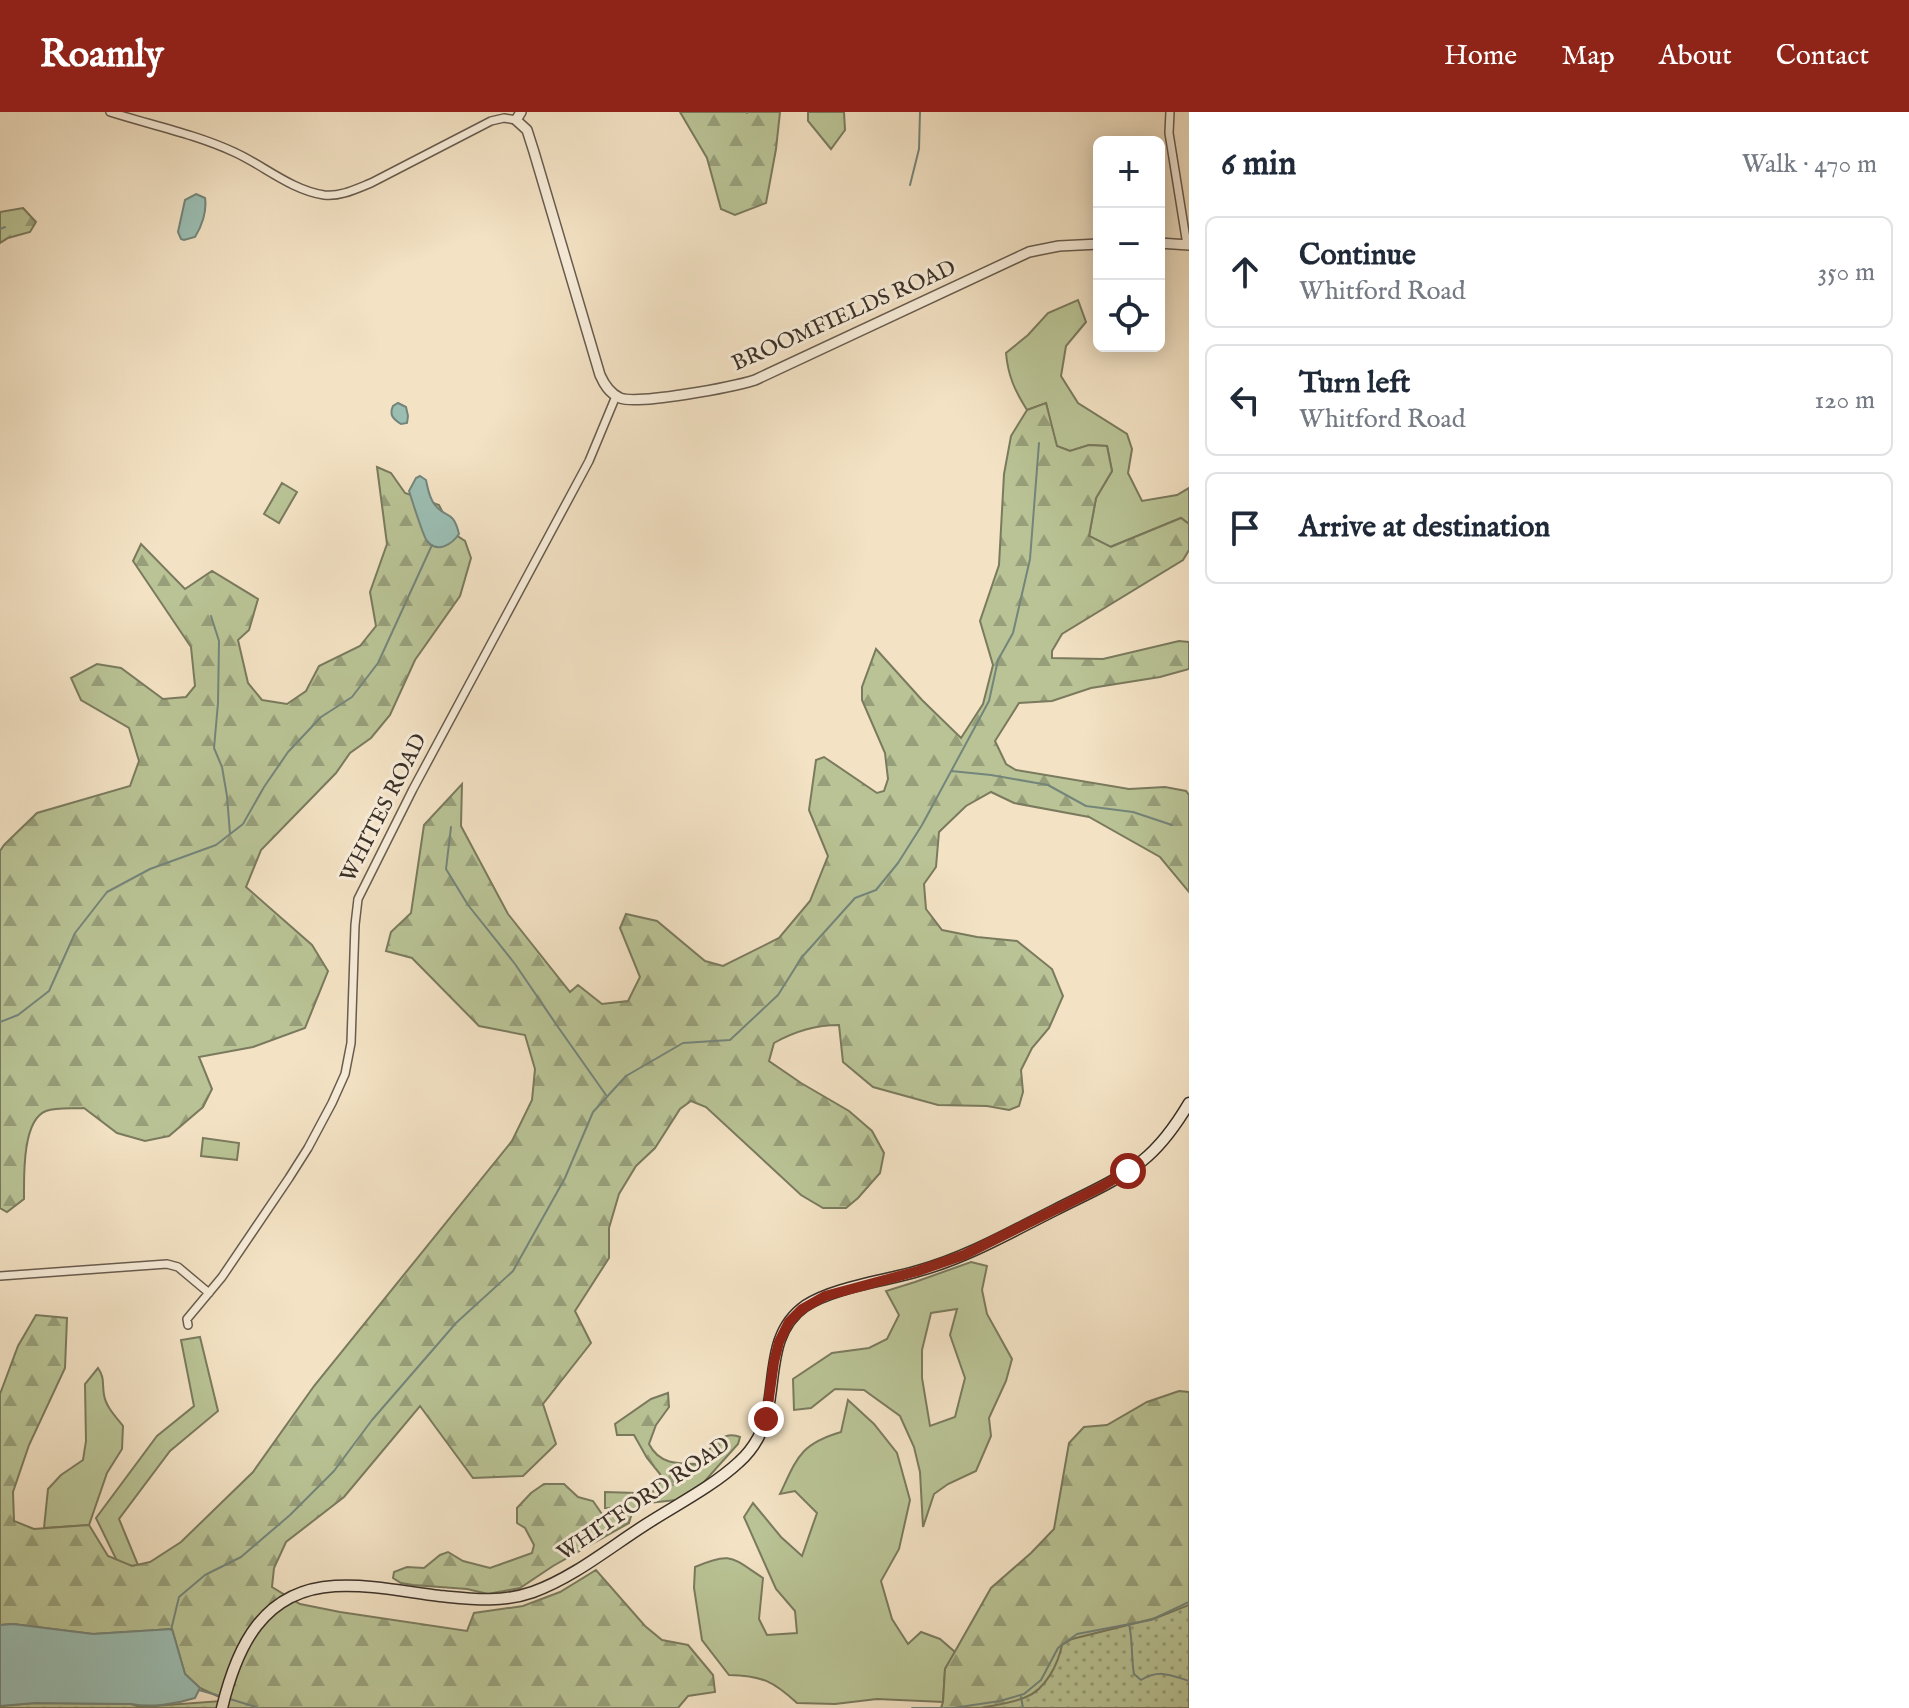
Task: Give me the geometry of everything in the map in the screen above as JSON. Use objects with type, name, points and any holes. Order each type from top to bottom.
[{"type":"main road","name":"WHITFORD ROAD","points":[[222,1708],[237,1658],[254,1627],[277,1606],[304,1591],[346,1586],[499,1599],[529,1593],[561,1579],[723,1475],[745,1456],[766,1419],[774,1362],[782,1335],[802,1309],[825,1296],[950,1261],[1101,1187],[1128,1171],[1152,1151],[1169,1133],[1189,1103]]},
{"type":"street","points":[[110,112],[233,151],[297,186],[332,195],[373,182],[491,121],[518,116],[527,130],[534,152],[600,375],[606,387],[616,396]]},
{"type":"street","points":[[1165,243],[1188,245],[1169,133],[1170,112]]},
{"type":"street","name":"BROOMFIELDS ROAD","points":[[616,396],[629,400],[649,399],[755,380],[1029,252],[1093,244]]},
{"type":"street","name":"WHITES ROAD","points":[[188,1325],[187,1319],[209,1293],[289,1178],[332,1103],[345,1074],[351,1043],[358,899],[413,789],[589,461],[616,396]]},
{"type":"street","points":[[0,1276],[167,1264],[178,1267],[209,1293]]},
{"type":"green space","points":[[680,112],[780,112],[766,203],[735,215],[721,209],[707,158]]},
{"type":"green space","points":[[808,112],[844,112],[845,130],[831,149],[808,121]]},
{"type":"green space","points":[[23,208],[36,222],[30,232],[0,243],[0,212]]},
{"type":"green space","points":[[1078,300],[1086,322],[1066,346],[1061,376],[1078,403],[1127,434],[1132,449],[1128,473],[1142,501],[1177,495],[1189,488],[1189,524],[1181,518],[1110,547],[1089,536],[1096,498],[1112,471],[1107,446],[1089,445],[1070,451],[1056,446],[1046,403],[1027,410],[1016,390],[1006,353],[1048,313]]},
{"type":"green space","points":[[1046,403],[1057,446],[1070,451],[1089,445],[1107,446],[1112,471],[1096,498],[1089,536],[1111,547],[1181,518],[1189,524],[1189,550],[1183,560],[1062,634],[1052,651],[1052,658],[1103,659],[1179,641],[1189,642],[1189,669],[1091,688],[1052,701],[1019,703],[995,741],[1006,764],[1016,770],[1129,789],[1165,787],[1186,791],[1189,795],[1189,892],[1160,857],[1089,817],[1014,803],[991,792],[966,806],[939,832],[936,867],[924,884],[926,909],[942,930],[1017,941],[1052,969],[1063,996],[1049,1028],[1032,1048],[1021,1070],[1023,1092],[1019,1106],[1009,1110],[987,1106],[938,1105],[873,1087],[843,1062],[839,1025],[805,1030],[774,1043],[769,1061],[849,1111],[872,1131],[884,1153],[880,1173],[858,1198],[846,1208],[823,1208],[801,1195],[706,1107],[691,1101],[680,1109],[655,1148],[636,1166],[619,1194],[609,1228],[609,1258],[575,1311],[591,1343],[543,1404],[556,1444],[523,1476],[473,1478],[420,1406],[344,1497],[286,1542],[274,1568],[272,1587],[300,1604],[467,1631],[474,1613],[523,1606],[560,1592],[596,1570],[645,1626],[662,1640],[688,1645],[713,1675],[715,1692],[688,1696],[678,1708],[227,1708],[228,1701],[200,1688],[185,1674],[172,1629],[93,1634],[0,1625],[0,1394],[18,1346],[36,1315],[67,1318],[65,1368],[29,1445],[13,1492],[14,1521],[34,1529],[89,1525],[108,1556],[132,1566],[150,1562],[181,1542],[253,1472],[314,1386],[512,1141],[532,1100],[535,1069],[525,1035],[479,1026],[412,958],[386,951],[391,932],[411,913],[424,825],[462,784],[461,826],[508,914],[570,992],[578,985],[602,1004],[628,1001],[640,977],[620,928],[626,914],[657,921],[705,961],[723,966],[779,938],[810,901],[828,856],[809,810],[816,760],[824,757],[877,793],[884,791],[888,779],[885,753],[862,700],[862,687],[876,649],[961,738],[983,704],[993,665],[980,621],[999,565],[1004,474],[1011,436],[1027,410]]},
{"type":"green space","points":[[377,467],[391,473],[405,493],[439,505],[453,533],[465,541],[471,558],[460,596],[415,660],[390,715],[371,738],[350,753],[336,773],[261,850],[246,887],[312,945],[328,971],[305,1028],[253,1047],[199,1057],[212,1089],[203,1107],[169,1136],[145,1141],[117,1133],[84,1108],[46,1111],[38,1116],[28,1137],[24,1199],[7,1212],[0,1208],[0,851],[37,813],[130,786],[139,761],[129,728],[81,700],[71,678],[97,664],[121,668],[163,699],[186,697],[195,686],[191,647],[133,561],[141,544],[185,589],[212,571],[258,599],[249,630],[238,640],[248,683],[262,700],[287,704],[306,691],[319,666],[360,646],[376,626],[370,592],[387,544]]},
{"type":"green space","points":[[282,483],[297,492],[279,523],[264,514]]},
{"type":"green space","points":[[203,1138],[239,1143],[237,1160],[201,1156]]},
{"type":"green space","points":[[971,1262],[987,1266],[982,1290],[987,1314],[1012,1359],[1006,1381],[989,1418],[991,1436],[976,1471],[934,1494],[923,1527],[920,1472],[914,1447],[900,1416],[864,1390],[835,1389],[811,1408],[794,1410],[793,1379],[832,1353],[869,1348],[887,1339],[899,1315],[886,1291]],"holes":[[[957,1309],[950,1335],[965,1378],[955,1417],[930,1426],[922,1378],[922,1350],[931,1313]]]},
{"type":"green space","points":[[200,1337],[218,1411],[170,1451],[119,1519],[138,1565],[117,1561],[96,1518],[157,1436],[194,1406],[181,1340]]},
{"type":"green space","points":[[98,1368],[107,1404],[123,1426],[122,1449],[107,1473],[89,1525],[44,1528],[48,1489],[61,1475],[83,1460],[86,1441],[85,1384]]},
{"type":"green space","points":[[1179,1391],[1189,1392],[1189,1708],[941,1708],[945,1669],[991,1588],[1054,1529],[1069,1443],[1084,1427],[1107,1425],[1147,1402]]},
{"type":"green space","points":[[668,1393],[669,1407],[656,1425],[649,1444],[658,1456],[676,1463],[698,1464],[721,1438],[740,1437],[738,1444],[704,1482],[676,1500],[649,1503],[648,1498],[661,1481],[660,1474],[634,1435],[617,1435],[615,1424],[651,1399]]},
{"type":"green space","points":[[848,1400],[874,1424],[897,1453],[910,1500],[899,1549],[881,1581],[892,1619],[908,1644],[921,1632],[940,1639],[955,1652],[945,1669],[943,1702],[877,1699],[835,1704],[797,1703],[767,1681],[729,1675],[702,1640],[694,1588],[695,1567],[725,1558],[738,1562],[763,1578],[759,1619],[767,1635],[797,1633],[795,1611],[776,1589],[744,1517],[753,1503],[781,1537],[802,1556],[817,1513],[795,1491],[780,1494],[808,1447],[841,1432]]},
{"type":"green space","points":[[544,1484],[564,1484],[578,1497],[593,1501],[602,1514],[611,1516],[626,1512],[631,1516],[629,1523],[520,1588],[488,1594],[401,1583],[393,1578],[394,1572],[407,1567],[424,1568],[448,1552],[463,1561],[490,1568],[532,1553],[534,1545],[525,1528],[517,1523],[517,1508]]},
{"type":"green space","points":[[605,1492],[636,1493],[636,1509],[605,1508]]},
{"type":"green space","points":[[1189,1605],[1189,1708],[981,1708],[1016,1701],[1040,1688],[1058,1660],[1062,1645],[1072,1639],[1156,1618]]},
{"type":"green space","points":[[221,1701],[221,1708],[0,1708],[35,1703],[131,1704],[140,1707]]},
{"type":"water","points":[[196,194],[205,198],[203,218],[195,237],[184,240],[178,232],[185,200]]},
{"type":"water","points":[[398,403],[406,407],[407,423],[401,424],[392,416],[393,406]]},
{"type":"water","points":[[420,476],[426,480],[433,502],[457,526],[459,534],[444,546],[431,545],[420,525],[409,491]]},
{"type":"water","points":[[0,1625],[93,1634],[172,1629],[185,1674],[200,1688],[195,1698],[163,1705],[35,1703],[0,1706]]},
{"type":"waterway","points":[[910,185],[919,149],[920,112]]},
{"type":"waterway","points":[[0,229],[5,227]]},
{"type":"waterway","points":[[171,1630],[179,1597],[205,1575],[241,1557],[290,1515],[334,1471],[372,1420],[456,1323],[513,1271],[565,1178],[593,1112],[626,1076],[683,1043],[730,1040],[778,995],[802,957],[855,898],[876,890],[898,863],[989,701],[998,660],[1013,633],[1030,559],[1039,443]]},
{"type":"waterway","points":[[0,1022],[18,1015],[49,991],[75,933],[107,892],[150,869],[216,845],[243,824],[288,752],[321,717],[352,697],[378,663],[432,545]]},
{"type":"waterway","points":[[211,616],[219,641],[214,748],[222,767],[230,834]]},
{"type":"waterway","points":[[951,771],[1048,785],[1086,806],[1133,812],[1172,825]]},
{"type":"waterway","points":[[451,827],[446,869],[468,905],[515,964],[606,1095]]},
{"type":"waterway","points":[[912,1708],[953,1708],[1024,1694],[1041,1680],[1058,1648],[1077,1634],[1151,1620],[1189,1602]]},
{"type":"waterway","points":[[1129,1624],[1134,1674],[1141,1680],[1160,1674],[1189,1681]]},
{"type":"waterway","points":[[199,1690],[220,1696]]},
{"type":"waterway","points":[[1021,1697],[1023,1708]]},
{"type":"waterway","points":[[230,1699],[259,1708]]},
{"type":"route","points":[[766,1419],[779,1342],[789,1322],[802,1309],[825,1296],[940,1265],[964,1255],[1128,1171]]}]
